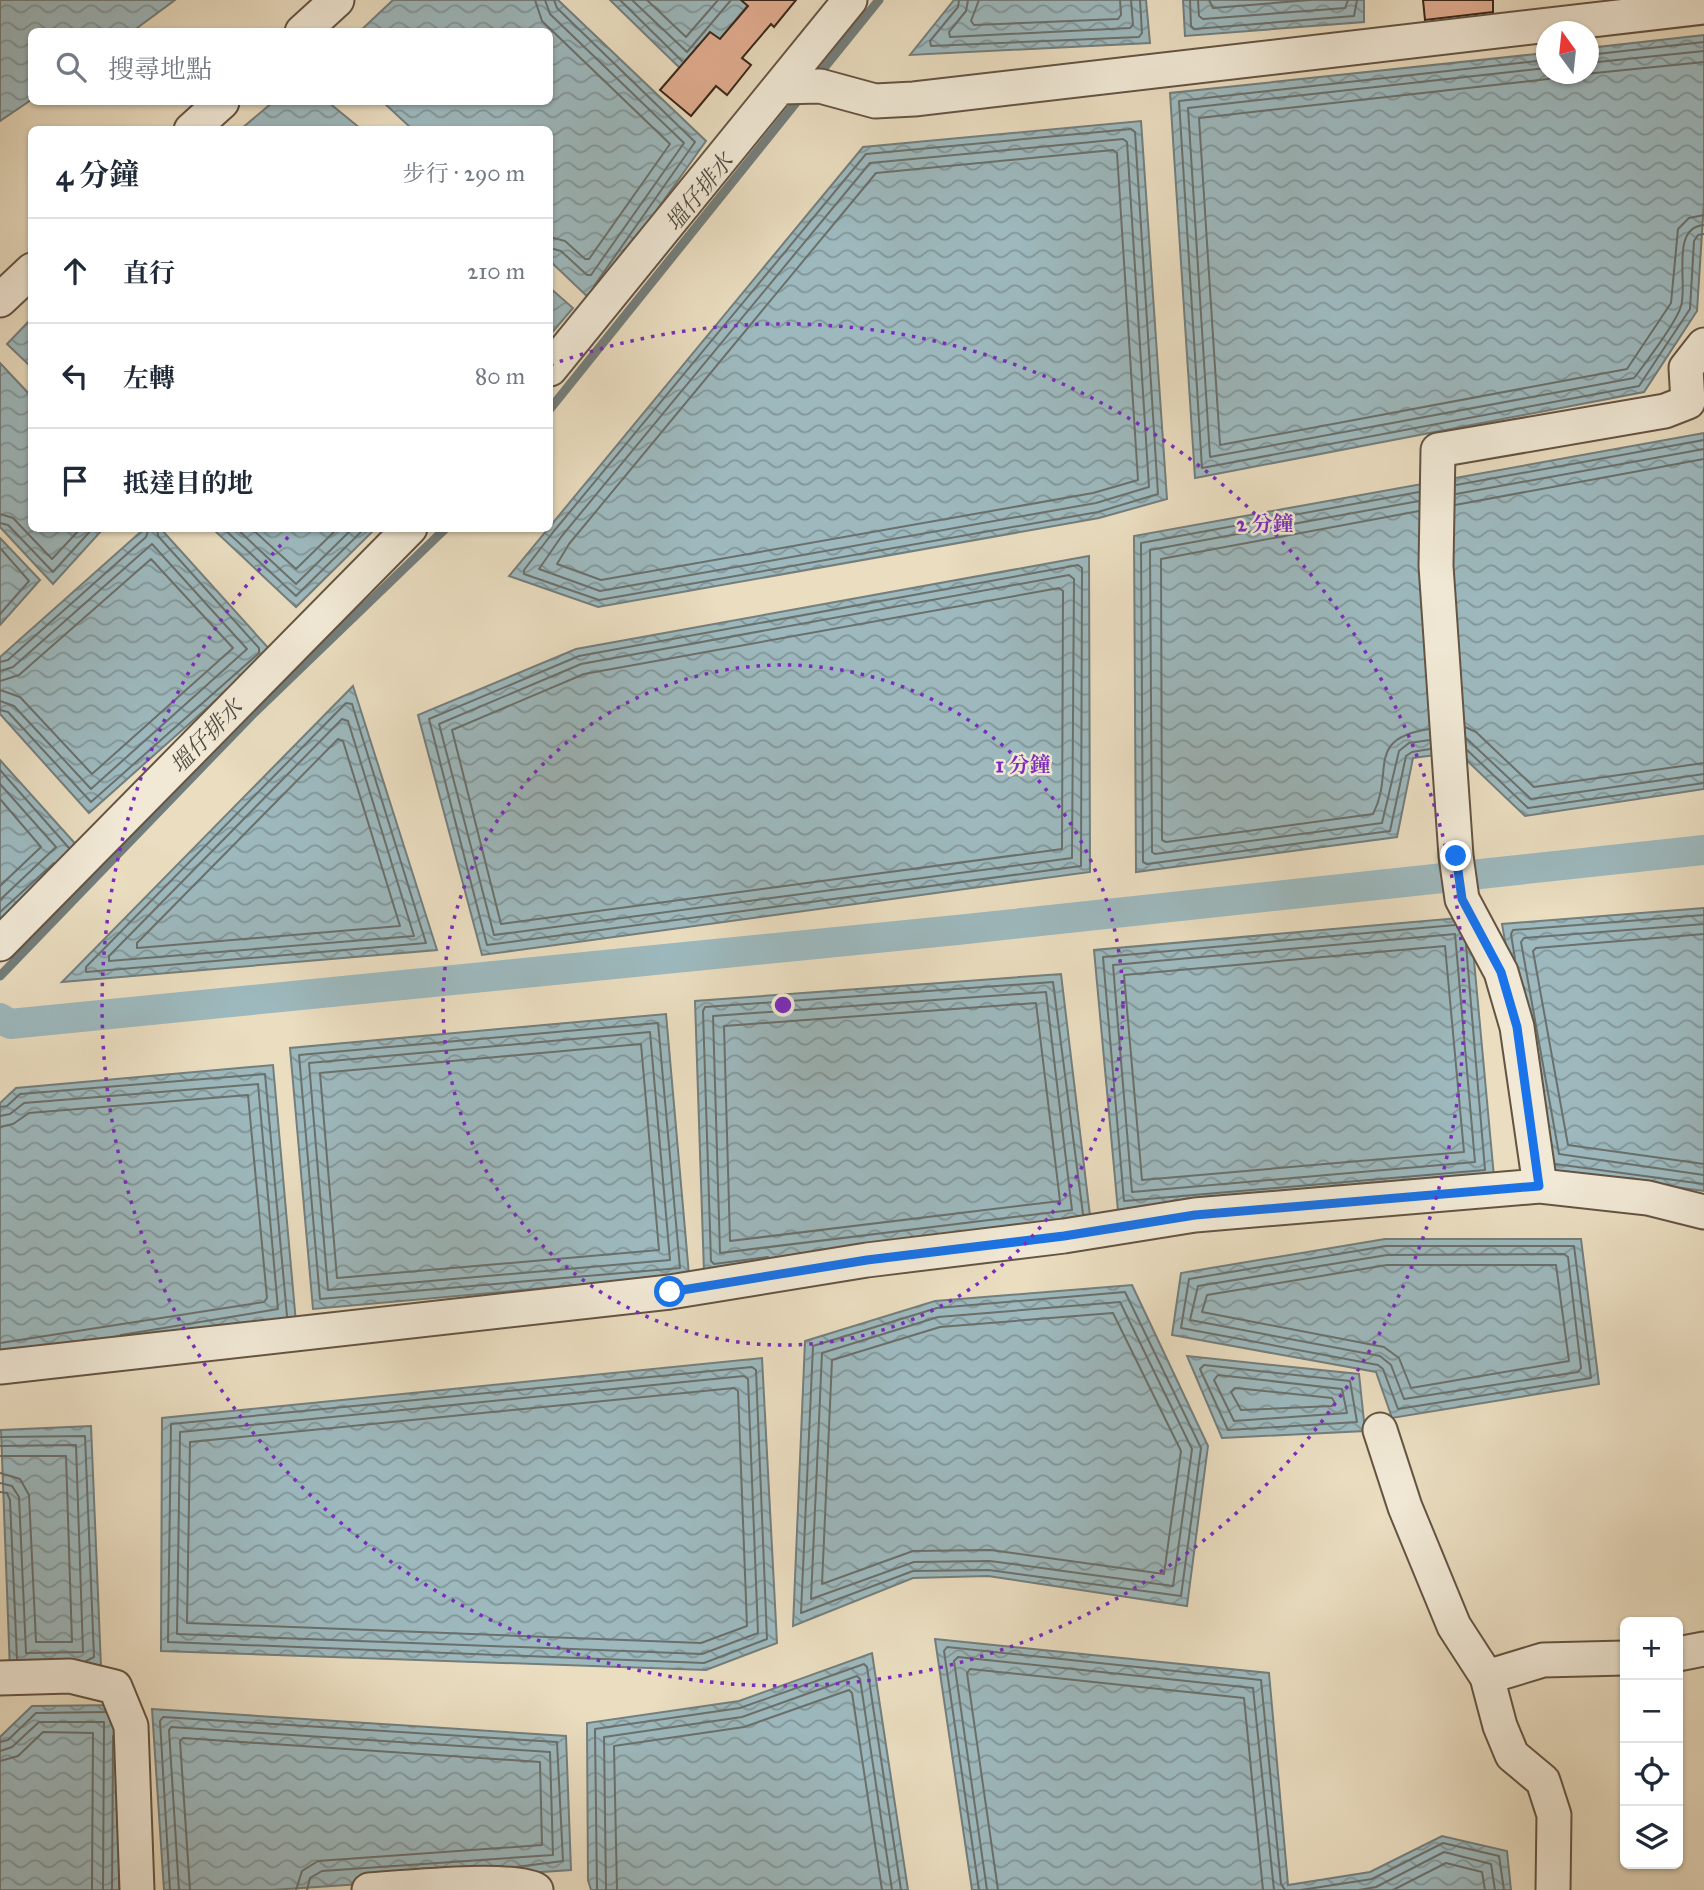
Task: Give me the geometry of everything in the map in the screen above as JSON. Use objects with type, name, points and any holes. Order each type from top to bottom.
[{"type":"street","points":[[306,28],[337,0]]},
{"type":"street","points":[[553,365],[850,0]]},
{"type":"street","points":[[781,88],[820,86],[875,101],[914,99],[1703,17]]},
{"type":"street","points":[[195,126],[219,105]]},
{"type":"street","points":[[0,300],[28,274]]},
{"type":"street","points":[[1539,1186],[1517,1027],[1501,972],[1462,899],[1456,856],[1436,566],[1438,450],[1665,411],[1688,402],[1686,368],[1704,345]]},
{"type":"street","points":[[0,944],[406,532]]},
{"type":"street","points":[[0,1367],[670,1292],[867,1260],[1064,1236],[1195,1215],[1539,1186],[1648,1198],[1704,1212]]},
{"type":"street","points":[[1380,1430],[1405,1507],[1454,1626],[1487,1676],[1500,1726],[1512,1755],[1543,1782],[1554,1815],[1553,1890]]},
{"type":"street","points":[[1683,1653],[1704,1649]]},
{"type":"street","points":[[1487,1676],[1543,1660],[1620,1658]]},
{"type":"street","points":[[0,1678],[70,1676],[114,1687],[131,1726],[136,1890]]},
{"type":"street","points":[[369,1890],[500,1883],[530,1886],[536,1890]]},
{"type":"water","points":[[0,0],[175,0],[137,28],[28,28],[28,102],[0,121]]},
{"type":"water","points":[[393,0],[558,0],[706,141],[592,301],[553,264],[553,126],[409,126],[386,105],[553,105],[553,28],[363,28]]},
{"type":"water","points":[[610,0],[752,0],[689,77]]},
{"type":"water","points":[[954,0],[1146,0],[1150,43],[910,55]]},
{"type":"water","points":[[1183,0],[1364,0],[1364,22],[1185,36]]},
{"type":"water","points":[[1704,35],[1704,202],[1697,311],[1644,392],[1195,478],[1170,93],[1536,54],[1536,84],[1599,84],[1599,47]]},
{"type":"water","points":[[269,105],[332,105],[357,126],[245,126]]},
{"type":"water","points":[[1141,121],[1167,499],[1099,518],[598,607],[509,576],[545,532],[553,532],[553,523],[863,147]]},
{"type":"water","points":[[553,291],[573,308],[553,331]]},
{"type":"water","points":[[28,322],[28,364],[7,344]]},
{"type":"water","points":[[0,363],[28,393],[28,532],[100,532],[53,584],[0,527]]},
{"type":"water","points":[[1704,433],[1704,789],[1525,816],[1458,752],[1413,758],[1397,837],[1136,872],[1134,536]]},
{"type":"water","points":[[141,532],[164,532],[271,651],[89,813],[0,714],[0,657]]},
{"type":"water","points":[[216,532],[372,532],[296,607]]},
{"type":"water","points":[[0,538],[40,580],[0,625]]},
{"type":"water","points":[[1089,556],[1090,872],[482,955],[418,715],[576,649]]},
{"type":"water","points":[[353,686],[437,950],[62,982]]},
{"type":"water","points":[[0,760],[80,849],[0,921]]},
{"type":"water","points":[[1704,908],[1704,1191],[1545,1169],[1502,924]]},
{"type":"water","points":[[1470,917],[1494,1177],[1118,1211],[1094,950]]},
{"type":"water","points":[[1061,974],[1091,1224],[704,1273],[695,1001]]},
{"type":"water","points":[[666,1014],[689,1275],[313,1309],[290,1048]]},
{"type":"water","points":[[273,1065],[296,1323],[0,1370],[0,1103],[16,1088]]},
{"type":"water","points":[[1385,1239],[1581,1239],[1599,1384],[1392,1418],[1376,1372],[1172,1335],[1181,1273]]},
{"type":"water","points":[[1132,1285],[1208,1446],[1187,1606],[988,1576],[913,1578],[793,1626],[805,1341],[935,1301]]},
{"type":"water","points":[[1187,1356],[1359,1374],[1365,1431],[1222,1438]]},
{"type":"water","points":[[762,1358],[777,1643],[706,1670],[161,1651],[162,1418]]},
{"type":"water","points":[[91,1426],[101,1667],[10,1671],[1,1430]]},
{"type":"water","points":[[935,1639],[1269,1673],[1288,1885],[1370,1872],[1442,1836],[1507,1851],[1511,1890],[972,1890]]},
{"type":"water","points":[[872,1653],[908,1890],[591,1890],[588,1880],[587,1723],[739,1701]]},
{"type":"water","points":[[120,1705],[119,1890],[0,1890],[0,1737],[32,1706]]},
{"type":"water","points":[[152,1709],[566,1736],[571,1870],[272,1890],[164,1890]]},
{"type":"building","points":[[741,0],[796,0],[774,27],[771,24],[742,58],[751,65],[727,95],[716,86],[691,116],[660,90],[710,32],[720,39],[748,6]]},
{"type":"building","points":[[1423,0],[1493,0],[1493,12],[1425,20]]},
{"type":"waterway","name":"塭仔排水","points":[[816,78],[879,0]]},
{"type":"waterway","name":"塭仔排水","points":[[553,405],[803,94]]},
{"type":"waterway","name":"塭仔排水","points":[[0,976],[251,716],[442,532]]},
{"type":"waterway","points":[[0,1018],[10,1024],[957,930],[1704,850]]},
{"type":"route","points":[[670,1292],[867,1260],[1064,1236],[1195,1215],[1458,1195],[1539,1186],[1517,1027],[1501,972],[1462,899],[1456,856]]}]
